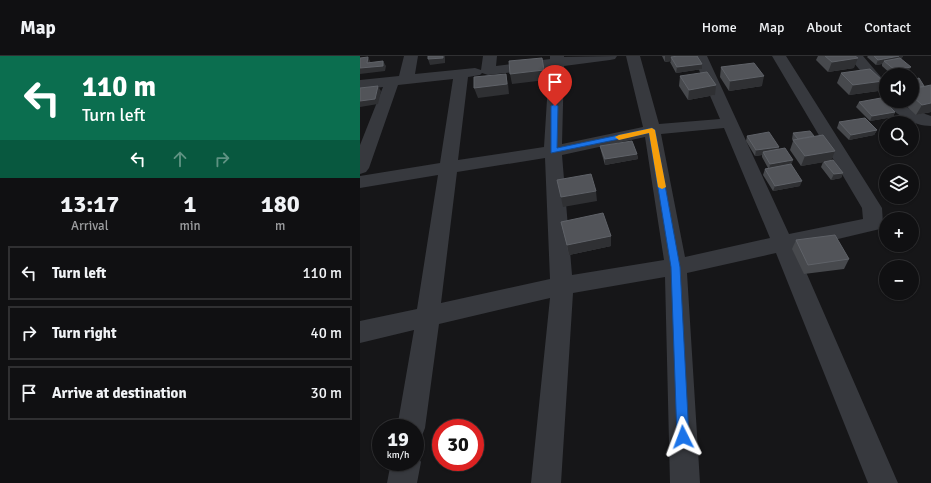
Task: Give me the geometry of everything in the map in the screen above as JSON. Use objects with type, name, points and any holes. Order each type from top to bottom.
[{"type":"street","points":[[360,168],[399,81],[412,56]]},
{"type":"street","points":[[360,85],[462,74],[489,63],[610,56]]},
{"type":"street","points":[[633,56],[652,130],[676,267],[685,483]]},
{"type":"street","points":[[700,56],[783,244],[883,483]]},
{"type":"street","points":[[360,332],[562,286],[676,267],[873,224],[872,208],[779,56]]},
{"type":"street","points":[[856,56],[879,84]]},
{"type":"street","points":[[546,483],[562,286],[553,151],[556,59]]},
{"type":"street","points":[[412,419],[462,74]]},
{"type":"street","points":[[900,108],[902,111],[931,121]]},
{"type":"street","points":[[360,182],[553,151],[652,130],[729,123]]},
{"type":"street","points":[[402,483],[404,471]]},
{"type":"building","points":[[428,56],[443,56],[443,58],[428,59]]},
{"type":"building","points":[[697,56],[702,64],[677,67],[671,57]]},
{"type":"building","points":[[825,56],[855,56],[858,58],[832,62]]},
{"type":"building","points":[[874,56],[899,56],[878,60]]},
{"type":"building","points":[[368,57],[367,63],[383,61],[383,66],[360,68],[360,58]]},
{"type":"building","points":[[542,58],[544,70],[510,74],[509,61]]},
{"type":"building","points":[[900,58],[911,67],[893,68],[884,61]]},
{"type":"building","points":[[754,63],[764,76],[730,81],[721,67]]},
{"type":"building","points":[[870,69],[879,77],[879,82],[853,85],[841,73]]},
{"type":"building","points":[[707,72],[716,85],[689,90],[680,76]]},
{"type":"building","points":[[506,74],[507,84],[474,88],[474,77]]},
{"type":"building","points":[[919,78],[924,86],[919,87]]},
{"type":"building","points":[[931,85],[931,103],[922,105],[919,102],[919,88]]},
{"type":"building","points":[[378,86],[375,99],[360,101],[360,88]]},
{"type":"building","points":[[879,98],[879,108],[891,108],[895,112],[872,116],[859,102]]},
{"type":"building","points":[[865,118],[877,130],[851,135],[839,122]]},
{"type":"building","points":[[810,131],[814,136],[798,139],[793,133]]},
{"type":"building","points":[[769,132],[779,147],[756,150],[747,136]]},
{"type":"building","points":[[823,135],[835,151],[805,156],[793,140]]},
{"type":"building","points":[[632,141],[637,154],[605,159],[600,146]]},
{"type":"building","points":[[785,148],[793,160],[770,164],[763,152]]},
{"type":"building","points":[[833,160],[843,173],[834,174],[824,162]]},
{"type":"building","points":[[791,164],[802,181],[775,186],[765,169]]},
{"type":"building","points":[[591,174],[596,191],[561,197],[557,180]]},
{"type":"building","points":[[603,213],[611,236],[567,245],[561,222]]},
{"type":"building","points":[[835,235],[849,259],[808,265],[796,240]]},
{"type":"slow traffic","points":[[619,137],[652,130],[662,187]]},
{"type":"route","points":[[555,106],[553,151],[652,130],[676,267],[683,437]]}]
